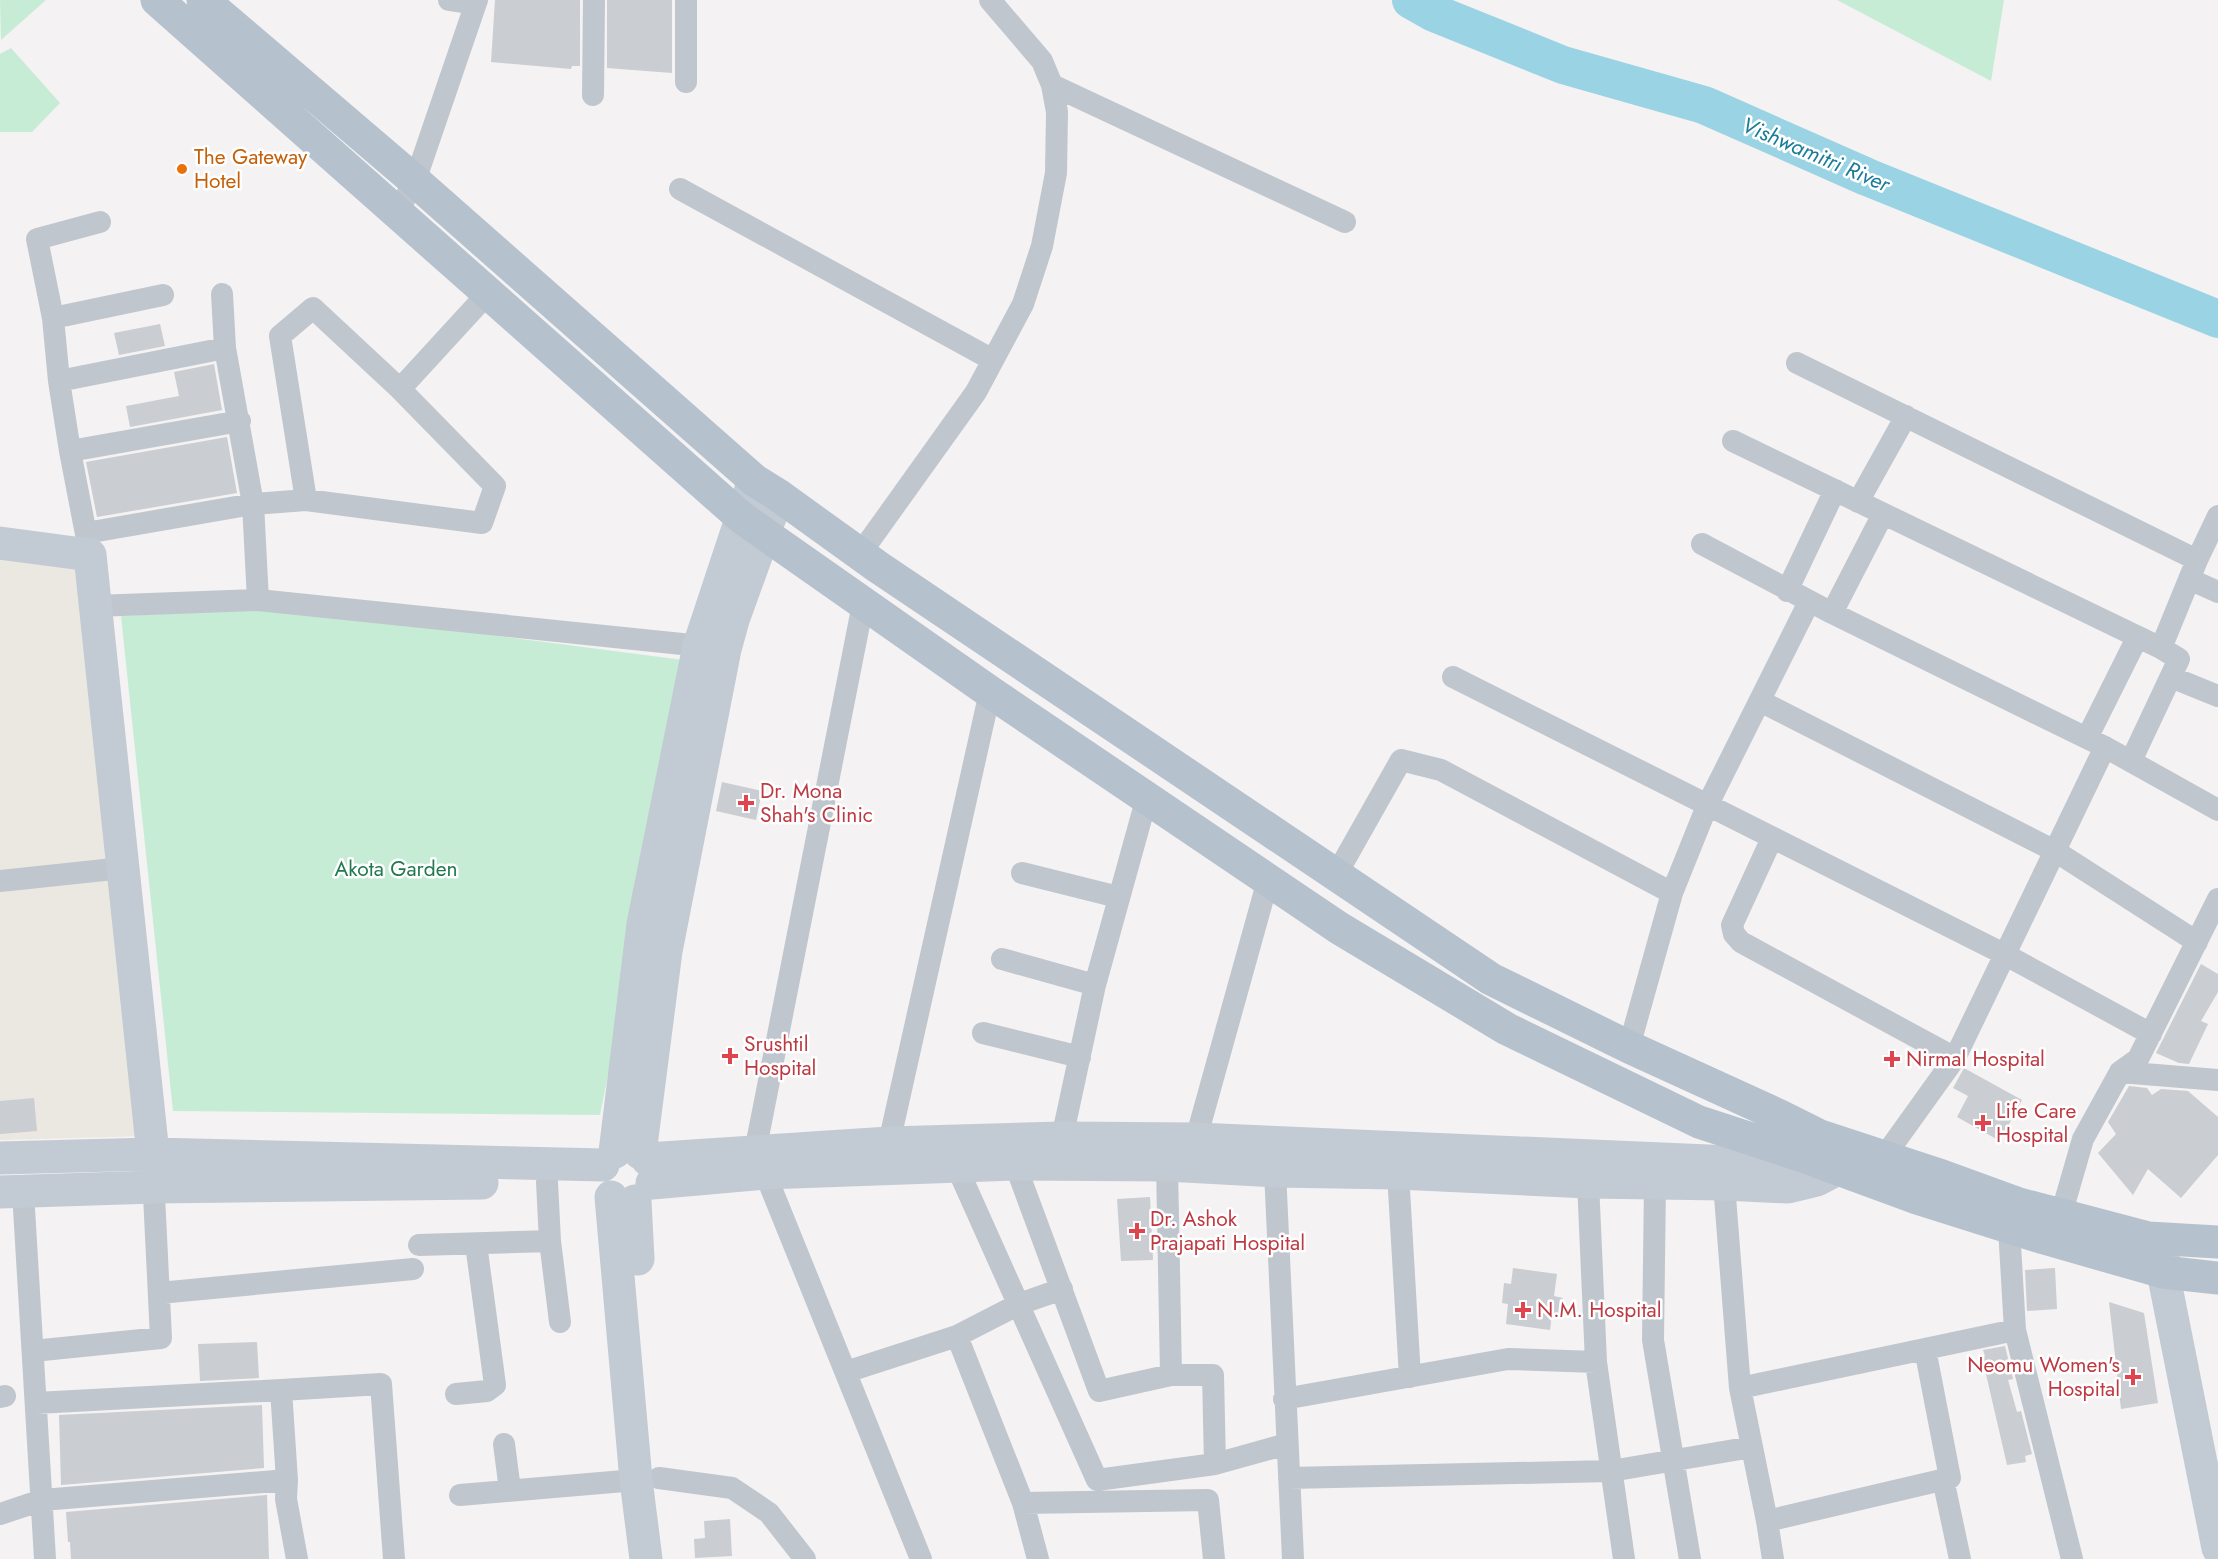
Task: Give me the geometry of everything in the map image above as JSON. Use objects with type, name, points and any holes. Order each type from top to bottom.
[{"type":"main road","points":[[157,0],[753,526],[990,692],[1339,928],[1507,1029],[1699,1122],[1812,1146],[2009,1228],[2057,1228],[2148,1238],[2218,1242]]},
{"type":"main road","points":[[203,0],[415,181],[766,488],[860,554],[1491,979],[1629,1047],[1780,1116],[1812,1146]]},
{"type":"main road","points":[[646,1559],[648,1479],[625,1174],[666,951],[667,874],[712,647],[766,488]]},
{"type":"main road","points":[[0,543],[88,544],[153,1154]]},
{"type":"main road","points":[[12,1192],[154,1187],[547,1182],[760,1163],[889,1143],[1062,1138],[1196,1139],[1731,1162],[1796,1159],[1812,1146]]},
{"type":"main road","points":[[0,1158],[153,1154],[625,1174]]},
{"type":"main road","points":[[760,1163],[1167,1165],[1275,1171],[1398,1173],[1588,1182],[1788,1187],[1817,1180],[1845,1158],[1884,1157],[2019,1204],[2057,1228],[2163,1272],[2218,1278]]},
{"type":"main road","points":[[2163,1239],[2163,1272],[2218,1548]]},
{"type":"main road","points":[[648,1479],[668,1559]]},
{"type":"street","points":[[398,212],[415,181],[476,2],[449,0]]},
{"type":"street","points":[[593,95],[594,0]]},
{"type":"street","points":[[686,0],[686,82]]},
{"type":"street","points":[[860,554],[976,392],[1023,304],[1042,246],[1056,173],[1057,112],[1052,85],[1042,61],[990,0]]},
{"type":"street","points":[[1052,85],[1345,222]]},
{"type":"street","points":[[680,189],[993,360]]},
{"type":"street","points":[[100,222],[37,239],[53,318],[59,381],[88,544],[253,504],[306,500],[482,523],[495,486],[400,389],[313,308],[280,336],[306,500]]},
{"type":"street","points":[[400,389],[489,292]]},
{"type":"street","points":[[222,294],[225,348],[240,421],[253,504],[258,600]]},
{"type":"street","points":[[53,318],[163,295]]},
{"type":"street","points":[[59,381],[225,348]]},
{"type":"street","points":[[1797,363],[1906,416],[2193,569],[2218,592]]},
{"type":"street","points":[[1858,501],[1906,416]]},
{"type":"street","points":[[70,451],[240,421]]},
{"type":"street","points":[[1733,441],[2161,648],[2179,659],[2131,761]]},
{"type":"street","points":[[1787,591],[1835,490]]},
{"type":"street","points":[[1832,613],[1883,514]]},
{"type":"street","points":[[2161,648],[2193,569],[2218,516]]},
{"type":"street","points":[[1702,544],[1787,591],[2131,761],[2218,810]]},
{"type":"street","points":[[95,606],[258,600],[712,647]]},
{"type":"street","points":[[1629,1047],[1672,893],[1707,806],[1809,602]]},
{"type":"street","points":[[863,604],[760,1163],[921,1559]]},
{"type":"street","points":[[1884,1157],[1955,1058],[2055,851],[2137,638]]},
{"type":"street","points":[[1453,676],[2004,954],[2151,1034]]},
{"type":"street","points":[[2170,677],[2218,696]]},
{"type":"street","points":[[889,1143],[990,692]]},
{"type":"street","points":[[1760,701],[2055,851],[2197,942]]},
{"type":"street","points":[[1336,875],[1401,760],[1441,770],[1672,893]]},
{"type":"street","points":[[1062,1138],[1095,985],[1146,797]]},
{"type":"street","points":[[1772,838],[1732,925],[1734,934],[1741,942],[1955,1058]]},
{"type":"street","points":[[0,881],[123,868]]},
{"type":"street","points":[[1022,873],[1118,897]]},
{"type":"street","points":[[1196,1139],[1268,880]]},
{"type":"street","points":[[2057,1228],[2083,1139],[2120,1072],[2138,1059],[2216,908]]},
{"type":"street","points":[[1002,959],[1095,985]]},
{"type":"street","points":[[983,1033],[1080,1057]]},
{"type":"street","points":[[2120,1072],[2218,1080]]},
{"type":"street","points":[[33,1351],[161,1338],[153,1154]]},
{"type":"street","points":[[1015,1164],[1100,1391],[1171,1375],[1213,1375],[1215,1464]]},
{"type":"street","points":[[956,1165],[1097,1480],[1215,1464],[1287,1444]]},
{"type":"street","points":[[1167,1165],[1171,1375]]},
{"type":"street","points":[[1275,1171],[1293,1559]]},
{"type":"street","points":[[1398,1173],[1410,1377]]},
{"type":"street","points":[[547,1182],[550,1241],[560,1322]]},
{"type":"street","points":[[1588,1182],[1596,1362],[1624,1559]]},
{"type":"street","points":[[1655,1183],[1653,1340],[1690,1559]]},
{"type":"street","points":[[1724,1184],[1740,1388],[1773,1559]]},
{"type":"street","points":[[12,1192],[33,1351],[45,1559]]},
{"type":"street","points":[[2009,1228],[2015,1330],[2072,1559]]},
{"type":"street","points":[[419,1245],[550,1241]]},
{"type":"street","points":[[456,1394],[488,1391],[495,1385],[476,1244]]},
{"type":"street","points":[[159,1293],[413,1269]]},
{"type":"street","points":[[846,1372],[957,1336],[1019,1305],[1062,1288]]},
{"type":"street","points":[[1740,1388],[2015,1330]]},
{"type":"street","points":[[957,1336],[1023,1503],[1038,1559]]},
{"type":"street","points":[[1767,1521],[1950,1478],[1925,1349]]},
{"type":"street","points":[[1284,1399],[1508,1359],[1596,1362]]},
{"type":"street","points":[[36,1403],[381,1384],[394,1559]]},
{"type":"street","points":[[281,1390],[287,1480],[286,1499],[297,1559]]},
{"type":"street","points":[[504,1444],[510,1490]]},
{"type":"street","points":[[1289,1478],[1611,1471],[1752,1448]]},
{"type":"street","points":[[460,1495],[648,1479],[732,1488],[769,1513],[805,1559]]},
{"type":"street","points":[[1943,1479],[1960,1559]]},
{"type":"street","points":[[0,1514],[42,1500],[287,1480]]},
{"type":"street","points":[[1023,1503],[1208,1500],[1214,1559]]},
{"type":"shaded area","points":[[0,547],[90,555],[146,1136],[0,1140]]},
{"type":"green space","points":[[0,0],[46,0],[1,40]]},
{"type":"green space","points":[[1837,0],[2004,0],[1991,81]]},
{"type":"green space","points":[[11,48],[60,103],[32,132],[0,132],[0,54]]},
{"type":"green space","name":"Akota Garden","points":[[239,608],[405,624],[691,661],[600,1115],[173,1111],[121,616]]},
{"type":"building","points":[[495,0],[580,0],[580,66],[572,66],[571,69],[491,62]]},
{"type":"building","points":[[607,0],[672,0],[672,73],[607,68]]},
{"type":"building","points":[[160,324],[165,346],[119,355],[114,333]]},
{"type":"building","points":[[214,364],[222,410],[130,427],[126,406],[179,396],[174,372]]},
{"type":"building","points":[[227,437],[237,493],[97,517],[86,462]]},
{"type":"building","points":[[722,782],[762,791],[756,820],[716,811]]},
{"type":"building","points":[[2201,964],[2218,974],[2218,992],[2201,1021],[2208,1024],[2189,1064],[2179,1063],[2156,1053]]},
{"type":"building","points":[[1964,1068],[2022,1100],[2000,1141],[1957,1117],[1968,1096],[1953,1088]]},
{"type":"building","points":[[2129,1086],[2147,1088],[2152,1095],[2161,1089],[2188,1091],[2218,1117],[2218,1155],[2181,1198],[2148,1169],[2133,1195],[2098,1153],[2116,1134],[2108,1122]]},
{"type":"building","points":[[34,1098],[37,1131],[0,1134],[0,1101]]},
{"type":"building","points":[[1150,1197],[1153,1260],[1121,1261],[1117,1199]]},
{"type":"building","points":[[1513,1268],[1557,1274],[1554,1296],[1563,1298],[1560,1317],[1552,1315],[1550,1330],[1506,1324],[1508,1304],[1502,1303],[1504,1283],[1511,1284]]},
{"type":"building","points":[[2055,1268],[2057,1309],[2027,1311],[2025,1270]]},
{"type":"building","points":[[2109,1302],[2144,1313],[2158,1403],[2121,1409]]},
{"type":"building","points":[[257,1342],[259,1378],[200,1381],[198,1344]]},
{"type":"building","points":[[2005,1346],[2013,1379],[2008,1380],[2017,1412],[2021,1411],[2032,1454],[2025,1456],[2026,1462],[2007,1465],[1982,1357],[1985,1356],[1983,1350]]},
{"type":"building","points":[[262,1405],[264,1468],[61,1485],[59,1415]]},
{"type":"building","points":[[267,1495],[269,1559],[71,1559],[66,1512]]},
{"type":"building","points":[[730,1519],[732,1556],[695,1558],[694,1539],[705,1538],[704,1521]]},
{"type":"waterway","name":"Vishwamitri River","points":[[1411,0],[1434,13],[1563,65],[1704,105],[1867,177],[2218,319]]},
{"type":"place","name":"The Gateway Hotel","points":[[182,169]]},
{"type":"place","name":"Dr. Mona Shah's Clinic","points":[[746,803]]},
{"type":"place","name":"Srushtil Hospital","points":[[730,1056]]},
{"type":"place","name":"Nirmal Hospital","points":[[1892,1059]]},
{"type":"place","name":"Life Care Hospital","points":[[1983,1123]]},
{"type":"place","name":"Dr. Ashok Prajapati Hospital","points":[[1137,1231]]},
{"type":"place","name":"N.M. Hospital","points":[[1523,1310]]},
{"type":"place","name":"Neomu Women's Hospital","points":[[2133,1377]]}]
